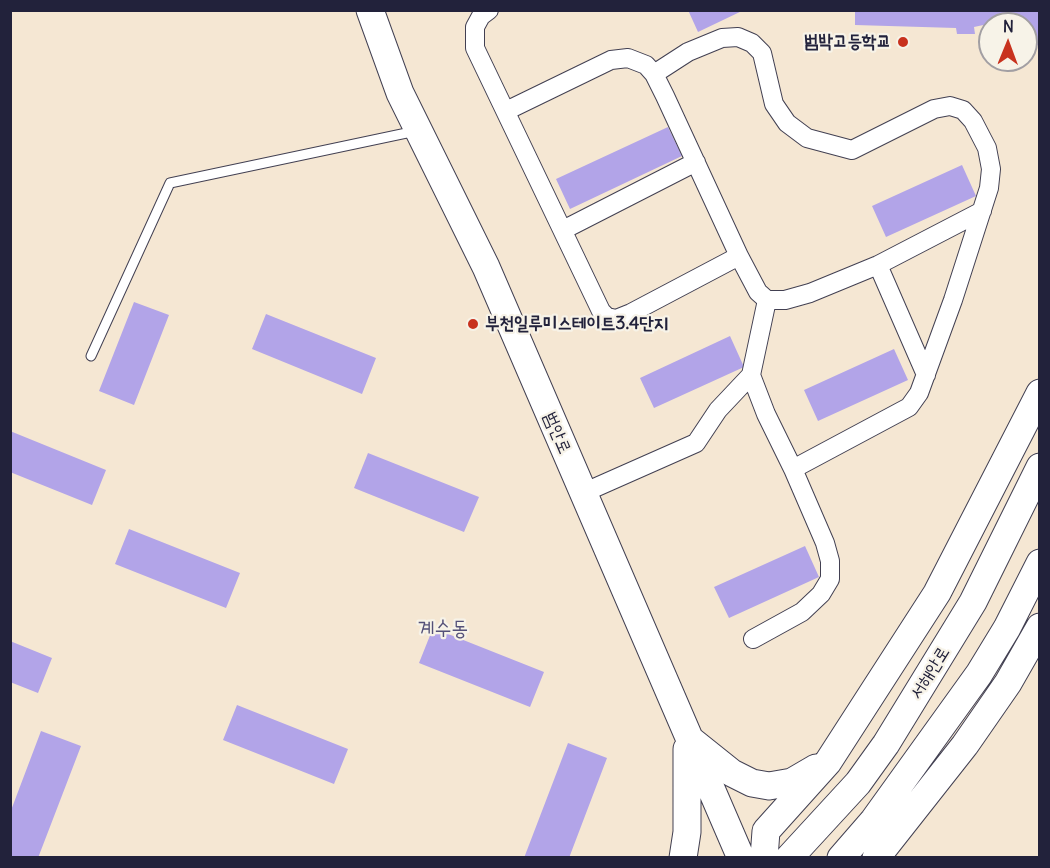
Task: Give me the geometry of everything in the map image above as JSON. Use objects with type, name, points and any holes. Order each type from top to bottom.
[{"type":"main road","name":"범안로","points":[[370,10],[400,93],[486,267],[741,858]]},
{"type":"main road","points":[[764,858],[766,831],[828,762],[937,593],[1040,393]]},
{"type":"main road","name":"서해안로","points":[[789,858],[858,783],[886,744],[973,602],[1040,466]]},
{"type":"main road","points":[[841,858],[895,792],[979,674],[1007,628],[1040,563]]},
{"type":"main road","points":[[876,858],[977,727],[1008,683],[1040,627]]},
{"type":"main road","points":[[686,735],[708,756],[732,773],[769,786],[792,782],[828,762]]},
{"type":"main road","points":[[683,858],[687,832],[686,735]]},
{"type":"street","points":[[489,10],[481,16],[475,27],[475,48],[601,311],[607,317],[616,319],[739,256]]},
{"type":"street","points":[[654,74],[688,51],[722,38],[738,37],[752,43],[762,53],[774,104],[788,123],[807,138],[852,150],[934,109],[950,106],[963,110],[981,133],[987,148],[991,169],[982,211],[919,393],[909,407],[793,468]]},
{"type":"street","points":[[506,111],[611,60],[628,58],[646,65],[654,74],[739,256],[758,292],[767,300],[785,300],[810,293],[878,265],[982,211]]},
{"type":"street","points":[[563,230],[696,162]]},
{"type":"street","points":[[878,265],[926,375]]},
{"type":"street","points":[[583,493],[696,443],[718,410],[751,375],[767,300]]},
{"type":"street","points":[[751,375],[766,414],[793,468],[825,543],[830,579],[821,594],[802,612],[753,639]]},
{"type":"lane","points":[[91,356],[170,183],[418,131]]},
{"type":"building","points":[[688,10],[744,10],[698,32]]},
{"type":"building","name":"범박고등학교","points":[[855,10],[1040,10],[1040,45],[1038,45],[1038,12],[978,12],[978,26],[974,27],[975,34],[957,34],[956,28],[855,25]]},
{"type":"building","points":[[668,127],[682,156],[570,209],[556,179]]},
{"type":"building","points":[[962,165],[976,196],[886,237],[872,206]]},
{"type":"building","points":[[134,302],[169,315],[134,405],[99,391]]},
{"type":"building","points":[[266,314],[376,358],[362,394],[252,349]]},
{"type":"building","points":[[730,336],[744,367],[654,408],[640,378]]},
{"type":"building","points":[[894,349],[908,380],[818,421],[804,390]]},
{"type":"building","points":[[10,431],[106,470],[92,505],[10,472]]},
{"type":"building","points":[[368,453],[479,497],[464,532],[354,488]]},
{"type":"building","points":[[129,529],[240,573],[226,608],[115,564]]},
{"type":"building","points":[[805,546],[819,577],[729,618],[714,587]]},
{"type":"building","points":[[433,628],[544,672],[530,707],[419,663]]},
{"type":"building","points":[[10,641],[52,658],[38,693],[10,682]]},
{"type":"building","points":[[237,705],[348,749],[334,784],[223,740]]},
{"type":"building","points":[[41,731],[81,746],[38,858],[10,858],[10,813]]},
{"type":"building","points":[[568,743],[607,758],[569,858],[524,858]]},
{"type":"place","name":"범박고등학교","points":[[903,42]]},
{"type":"place","name":"부천일루미스테이트3.4단지","points":[[473,324]]},
{"type":"district","name":"계수동","points":[[443,629]]}]
